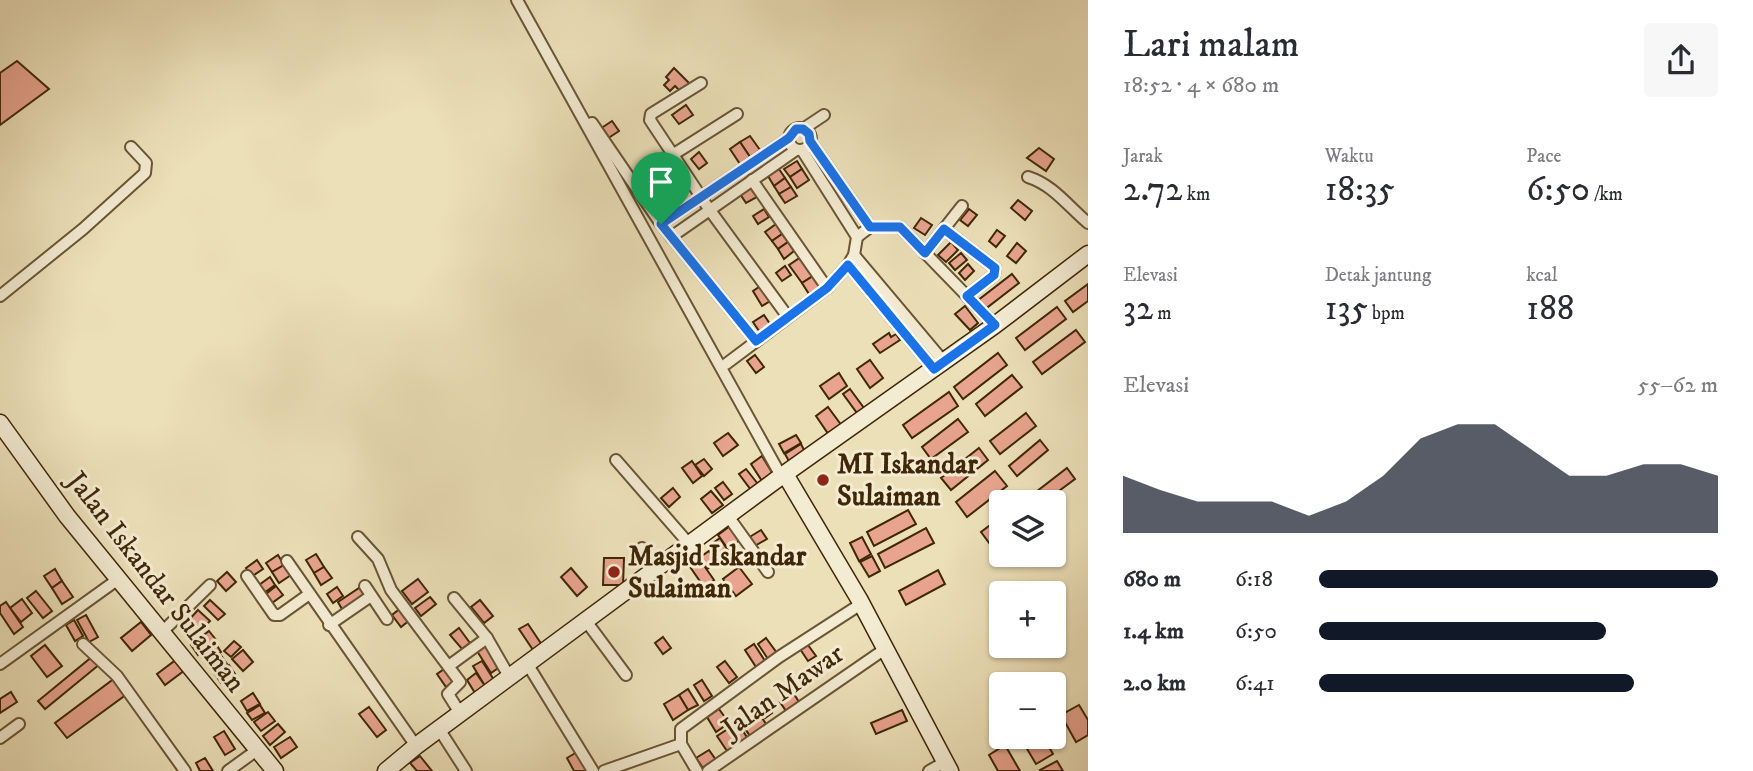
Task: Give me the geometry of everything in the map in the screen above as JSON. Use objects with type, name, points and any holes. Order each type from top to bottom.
[{"type":"street","points":[[517,0],[783,475],[861,604],[948,767],[929,771]]},
{"type":"street","points":[[701,83],[650,116],[701,198],[788,317]]},
{"type":"street","points":[[674,154],[737,114]]},
{"type":"street","points":[[661,224],[789,138],[796,129],[803,129],[824,114]]},
{"type":"street","points":[[592,123],[661,224],[756,341]]},
{"type":"street","points":[[803,129],[809,134],[810,141],[870,227]]},
{"type":"street","points":[[789,138],[790,145],[799,150],[857,237]]},
{"type":"street","points":[[671,237],[810,141]]},
{"type":"street","points":[[0,296],[83,229],[145,173],[146,163],[131,147]]},
{"type":"street","points":[[1028,177],[1047,183],[1061,200],[1088,223]]},
{"type":"street","points":[[752,180],[827,288]]},
{"type":"street","points":[[925,253],[962,206]]},
{"type":"street","points":[[726,364],[827,288],[851,260],[857,237],[870,227],[900,227],[995,325]]},
{"type":"street","points":[[944,229],[995,268],[994,275],[967,296]]},
{"type":"street","points":[[386,771],[460,713],[783,475],[995,325],[1088,254]]},
{"type":"street","points":[[851,260],[939,365]]},
{"type":"street","name":"Jalan Iskandar Sulaiman","points":[[0,423],[117,580],[275,771]]},
{"type":"street","points":[[616,460],[690,545]]},
{"type":"street","points":[[729,516],[768,572]]},
{"type":"street","points":[[358,537],[378,559],[391,590],[450,665],[460,683],[448,694],[460,713]]},
{"type":"street","points":[[642,548],[657,569]]},
{"type":"street","points":[[286,561],[416,746]]},
{"type":"street","points":[[247,576],[274,615],[280,615],[308,595]]},
{"type":"street","points":[[0,664],[117,580]]},
{"type":"street","points":[[161,633],[210,585]]},
{"type":"street","points":[[365,586],[387,619]]},
{"type":"street","points":[[329,625],[371,597]]},
{"type":"street","points":[[454,598],[486,638],[510,678]]},
{"type":"street","points":[[697,771],[681,744],[681,729],[779,657],[861,604]]},
{"type":"street","points":[[586,621],[626,675]]},
{"type":"street","points":[[450,665],[486,638]]},
{"type":"street","points":[[83,644],[117,676],[185,771]]},
{"type":"street","name":"Jalan Mawar","points":[[708,771],[885,649]]},
{"type":"street","points":[[528,664],[593,771]]},
{"type":"street","points":[[0,738],[19,724]]},
{"type":"street","points":[[439,729],[466,771]]},
{"type":"street","points":[[604,771],[681,744]]},
{"type":"street","points":[[228,771],[257,750]]},
{"type":"building","points":[[17,61],[49,89],[0,125],[0,73]]},
{"type":"building","points":[[674,68],[690,84],[681,92],[675,86],[670,91],[664,85],[669,80],[666,77]]},
{"type":"building","points":[[686,105],[693,115],[679,124],[672,115]]},
{"type":"building","points":[[612,121],[619,131],[607,139],[600,129]]},
{"type":"building","points":[[750,136],[760,150],[750,157],[740,142]]},
{"type":"building","points":[[740,142],[750,157],[740,164],[730,149]]},
{"type":"building","points":[[1039,148],[1054,159],[1046,171],[1027,158]]},
{"type":"building","points":[[699,152],[707,163],[699,169],[691,159]]},
{"type":"building","points":[[797,161],[802,169],[790,177],[784,169]]},
{"type":"building","points":[[779,169],[785,178],[774,186],[768,176]]},
{"type":"building","points":[[802,169],[809,180],[797,188],[790,177]]},
{"type":"building","points":[[785,178],[791,187],[779,194],[774,186]]},
{"type":"building","points":[[791,187],[797,196],[785,203],[779,194]]},
{"type":"building","points":[[751,188],[757,197],[746,203],[740,194]]},
{"type":"building","points":[[1018,200],[1032,211],[1025,220],[1011,208]]},
{"type":"building","points":[[764,209],[769,217],[758,224],[753,216]]},
{"type":"building","points":[[969,209],[977,215],[968,226],[960,220]]},
{"type":"building","points":[[921,218],[932,225],[925,235],[914,228]]},
{"type":"building","points":[[776,224],[782,234],[772,241],[765,232]]},
{"type":"building","points":[[997,230],[1005,236],[996,247],[989,241]]},
{"type":"building","points":[[782,234],[788,242],[778,249],[772,241]]},
{"type":"building","points":[[788,242],[794,251],[784,259],[778,249]]},
{"type":"building","points":[[951,242],[958,250],[946,262],[938,255]]},
{"type":"building","points":[[1017,243],[1026,251],[1016,263],[1007,256]]},
{"type":"building","points":[[961,253],[967,260],[955,270],[949,263]]},
{"type":"building","points":[[801,257],[813,276],[802,283],[789,265]]},
{"type":"building","points":[[968,264],[974,271],[965,280],[959,273]]},
{"type":"building","points":[[785,266],[791,275],[782,281],[776,273]]},
{"type":"building","points":[[1012,274],[1019,283],[984,310],[977,301]]},
{"type":"building","points":[[813,276],[820,287],[809,294],[802,283]]},
{"type":"building","points":[[1088,284],[1088,301],[1073,312],[1065,301]]},
{"type":"building","points":[[762,285],[772,300],[762,306],[753,291]]},
{"type":"building","points":[[965,306],[978,323],[970,330],[955,314]]},
{"type":"building","points":[[1057,307],[1066,319],[1025,350],[1016,338]]},
{"type":"building","points":[[764,315],[770,324],[759,331],[753,322]]},
{"type":"building","points":[[1076,330],[1085,342],[1042,374],[1033,362]]},
{"type":"building","points":[[889,333],[891,337],[896,334],[900,340],[880,353],[873,344]]},
{"type":"building","points":[[998,353],[1007,365],[963,399],[954,387]]},
{"type":"building","points":[[755,355],[764,367],[756,373],[747,361]]},
{"type":"building","points":[[870,360],[883,378],[870,388],[857,369]]},
{"type":"building","points":[[839,373],[847,386],[829,399],[820,386]]},
{"type":"building","points":[[1012,375],[1022,387],[985,416],[976,404]]},
{"type":"building","points":[[850,389],[864,408],[857,413],[843,394]]},
{"type":"building","points":[[949,392],[958,406],[912,438],[903,425]]},
{"type":"building","points":[[828,407],[842,426],[829,435],[816,416]]},
{"type":"building","points":[[1026,413],[1036,426],[1000,454],[990,441]]},
{"type":"building","points":[[958,419],[968,432],[931,459],[922,447]]},
{"type":"building","points":[[728,433],[738,445],[723,456],[714,443]]},
{"type":"building","points":[[796,435],[801,443],[784,453],[779,444]]},
{"type":"building","points":[[1040,440],[1048,450],[1017,476],[1009,466]]},
{"type":"building","points":[[801,444],[806,454],[790,463],[785,454]]},
{"type":"building","points":[[979,448],[988,460],[951,490],[941,478]]},
{"type":"building","points":[[762,456],[773,474],[762,481],[751,464]]},
{"type":"building","points":[[704,459],[712,469],[704,476],[695,465]]},
{"type":"building","points":[[692,461],[702,476],[693,483],[682,468]]},
{"type":"building","points":[[1067,468],[1075,479],[1060,490],[1039,490]]},
{"type":"building","points":[[746,469],[758,484],[751,490],[739,474]]},
{"type":"building","points":[[995,471],[1007,486],[1002,490],[989,490],[989,500],[967,517],[956,502]]},
{"type":"building","points":[[723,482],[732,494],[724,500],[715,488]]},
{"type":"building","points":[[673,488],[680,497],[669,507],[661,498]]},
{"type":"building","points":[[711,491],[723,505],[712,513],[701,499]]},
{"type":"building","points":[[908,510],[916,524],[874,546],[867,532]]},
{"type":"building","points":[[730,526],[740,540],[728,549],[718,535]]},
{"type":"building","points":[[989,526],[989,543],[981,532]]},
{"type":"building","points":[[926,528],[934,543],[885,568],[878,554]]},
{"type":"building","points":[[761,530],[767,539],[753,547],[748,538]]},
{"type":"building","points":[[862,537],[871,554],[859,561],[850,543]]},
{"type":"building","points":[[720,538],[732,557],[721,565],[709,546]]},
{"type":"building","points":[[709,551],[717,562],[707,569],[699,558]]},
{"type":"building","points":[[316,554],[324,567],[314,573],[306,560]]},
{"type":"building","points":[[278,555],[284,565],[272,572],[266,563]]},
{"type":"building","points":[[872,556],[880,571],[869,577],[860,562]]},
{"type":"building","points":[[698,557],[714,580],[704,587],[688,564]]},
{"type":"building","name":"Masjid Iskandar Sulaiman","points":[[604,558],[624,558],[623,585],[603,585]]},
{"type":"building","points":[[257,560],[263,569],[251,577],[246,568]]},
{"type":"building","points":[[284,565],[291,575],[279,583],[272,572]]},
{"type":"building","points":[[324,567],[332,578],[321,585],[314,573]]},
{"type":"building","points":[[739,567],[752,584],[736,596],[723,579]]},
{"type":"building","points":[[571,568],[587,587],[577,596],[561,577]]},
{"type":"building","points":[[55,569],[62,581],[52,588],[44,576]]},
{"type":"building","points":[[938,570],[945,584],[906,605],[899,591]]},
{"type":"building","points":[[227,572],[236,582],[226,591],[217,581]]},
{"type":"building","points":[[270,577],[275,585],[264,593],[259,585]]},
{"type":"building","points":[[418,579],[428,592],[412,604],[402,591]]},
{"type":"building","points":[[62,581],[73,597],[62,604],[52,588]]},
{"type":"building","points":[[276,586],[283,595],[272,603],[266,594]]},
{"type":"building","points":[[362,586],[368,595],[343,611],[338,602]]},
{"type":"building","points":[[337,587],[343,596],[333,603],[327,594]]},
{"type":"building","points":[[36,591],[52,611],[43,618],[27,598]]},
{"type":"building","points":[[430,597],[436,604],[421,616],[415,608]]},
{"type":"building","points":[[22,599],[32,613],[21,622],[10,608]]},
{"type":"building","points":[[210,600],[225,614],[218,620],[204,606]]},
{"type":"building","points":[[480,600],[493,616],[484,623],[471,607]]},
{"type":"building","points":[[6,602],[23,627],[14,634],[0,613],[0,606]]},
{"type":"building","points":[[402,607],[411,619],[401,627],[392,615]]},
{"type":"building","points":[[198,610],[210,621],[198,633],[187,622]]},
{"type":"building","points":[[86,615],[98,637],[89,642],[77,620]]},
{"type":"building","points":[[74,620],[83,636],[75,641],[66,625]]},
{"type":"building","points":[[141,622],[151,635],[132,651],[121,638]]},
{"type":"building","points":[[528,624],[542,645],[533,650],[519,629]]},
{"type":"building","points":[[459,628],[470,643],[462,649],[450,635]]},
{"type":"building","points":[[209,631],[217,641],[198,655],[191,645]]},
{"type":"building","points":[[663,637],[671,648],[663,654],[655,643]]},
{"type":"building","points":[[766,638],[777,653],[768,659],[758,644]]},
{"type":"building","points":[[234,641],[241,647],[231,657],[224,651]]},
{"type":"building","points":[[216,644],[221,652],[206,662],[200,655]]},
{"type":"building","points":[[487,644],[501,666],[491,673],[477,651]]},
{"type":"building","points":[[754,644],[765,661],[756,667],[745,650]]},
{"type":"building","points":[[45,645],[62,666],[47,677],[31,656]]},
{"type":"building","points":[[808,645],[816,656],[808,661],[800,649]]},
{"type":"building","points":[[243,650],[253,662],[243,671],[232,659]]},
{"type":"building","points":[[220,654],[227,664],[214,673],[207,663]]},
{"type":"building","points":[[93,656],[100,664],[45,709],[38,701]]},
{"type":"building","points":[[177,659],[185,670],[165,685],[157,674]]},
{"type":"building","points":[[482,661],[494,680],[485,686],[473,666]]},
{"type":"building","points":[[725,661],[737,677],[729,683],[717,667]]},
{"type":"building","points":[[229,665],[235,674],[221,683],[215,674]]},
{"type":"building","points":[[447,667],[456,680],[446,687],[437,674]]},
{"type":"building","points":[[476,673],[485,686],[475,693],[467,680]]},
{"type":"building","points":[[115,678],[127,694],[67,738],[55,723]]},
{"type":"building","points":[[702,680],[712,696],[704,701],[694,685]]},
{"type":"building","points":[[688,689],[698,705],[688,710],[679,695]]},
{"type":"building","points":[[11,692],[17,702],[0,713],[0,699]]},
{"type":"building","points":[[253,693],[260,704],[247,711],[241,701]]},
{"type":"building","points":[[794,694],[799,702],[786,711],[780,702]]},
{"type":"building","points":[[679,695],[688,710],[673,720],[664,704]]},
{"type":"building","points":[[763,700],[772,713],[765,718],[756,705]]},
{"type":"building","points":[[260,705],[265,713],[252,720],[247,713]]},
{"type":"building","points":[[1079,705],[1088,720],[1088,735],[1076,742],[1066,724],[1066,712]]},
{"type":"building","points":[[369,707],[386,730],[377,737],[359,714]]},
{"type":"building","points":[[756,708],[766,724],[750,736],[739,720]]},
{"type":"building","points":[[719,709],[729,723],[716,732],[707,717]]},
{"type":"building","points":[[902,710],[907,721],[876,734],[871,723]]},
{"type":"building","points":[[268,712],[275,721],[261,731],[254,722]]},
{"type":"building","points":[[738,723],[748,739],[738,745],[728,729]]},
{"type":"building","points":[[278,724],[285,732],[270,745],[263,736]]},
{"type":"building","points":[[728,729],[738,745],[727,751],[717,736]]},
{"type":"building","points":[[224,731],[235,749],[225,755],[214,737]]},
{"type":"building","points":[[290,737],[297,747],[281,758],[274,747]]},
{"type":"building","points":[[999,749],[1007,749],[1020,771],[998,771],[989,755]]},
{"type":"building","points":[[1027,749],[1050,749],[1053,754],[1036,764]]},
{"type":"building","points":[[709,750],[716,760],[703,768],[696,758]]},
{"type":"building","points":[[577,752],[588,770],[574,771],[567,758]]},
{"type":"building","points":[[420,756],[432,771],[417,771],[410,763]]},
{"type":"building","points":[[205,758],[213,771],[200,771],[196,763]]},
{"type":"building","points":[[1057,761],[1063,771],[1040,770]]},
{"type":"place","name":"MI Iskandar Sulaiman","points":[[823,480]]},
{"type":"place","name":"Masjid Iskandar Sulaiman","points":[[614,572]]},
{"type":"route","points":[[803,129],[809,134],[810,141],[870,227],[900,227],[925,253],[944,229],[995,268],[994,275],[967,296],[995,325],[934,369],[848,265],[827,288],[756,341],[661,224],[789,138],[792,131],[803,129]]}]
